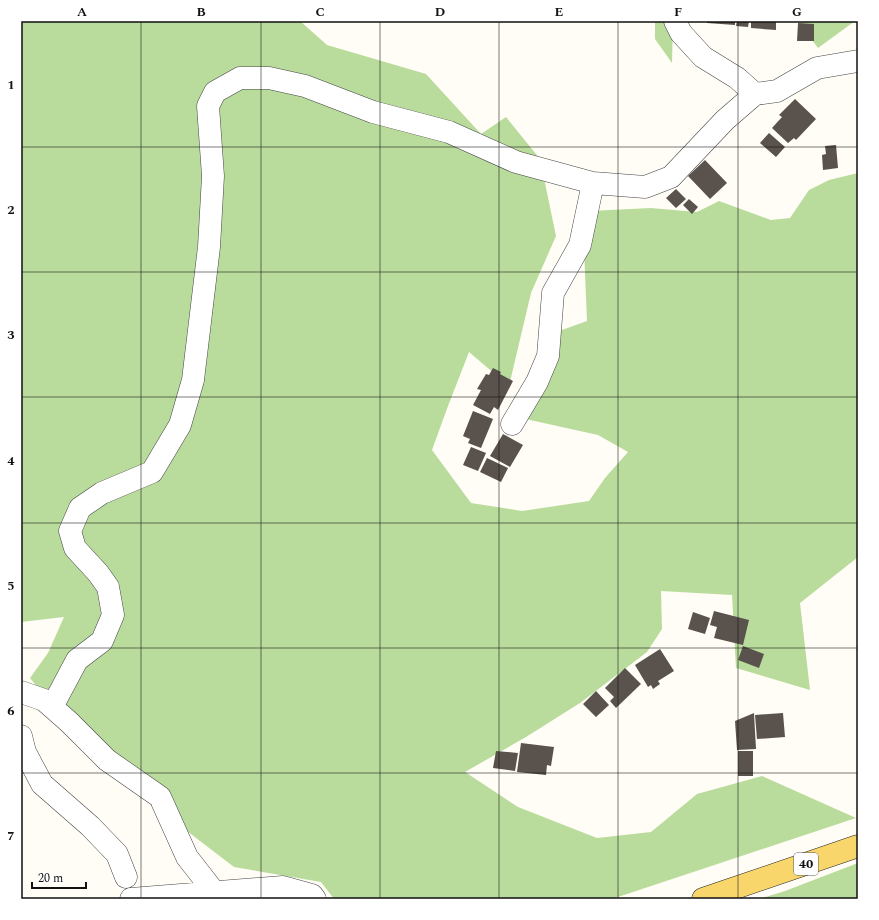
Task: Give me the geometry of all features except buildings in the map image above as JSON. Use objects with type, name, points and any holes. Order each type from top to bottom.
[{"type":"main road","name":"40","points":[[703,899],[858,846]]},
{"type":"street","points":[[675,21],[681,33],[703,57],[736,78],[755,94]]},
{"type":"street","points":[[52,707],[77,660],[102,641],[113,615],[108,587],[98,573],[75,548],[70,531],[80,508],[102,493],[152,472],[180,425],[193,380],[209,247],[213,176],[208,106],[215,92],[240,78],[269,78],[305,86],[373,112],[449,132],[516,162],[593,183],[645,187],[671,177],[725,120],[755,94],[777,92],[817,68],[858,61]]},
{"type":"street","points":[[512,424],[536,382],[548,356],[553,293],[580,245],[593,183]]},
{"type":"street","points":[[21,692],[44,700],[107,760],[160,797],[187,857],[215,893]]},
{"type":"street","points":[[21,736],[25,752],[42,784],[90,826],[117,854],[126,877]]},
{"type":"street","points":[[131,899],[283,888],[312,895],[315,899]]},
{"type":"green space","points":[[21,21],[300,21],[327,45],[426,74],[481,134],[506,117],[540,159],[556,236],[531,293],[509,386],[469,352],[432,450],[471,503],[522,511],[589,501],[605,478],[628,452],[598,435],[521,418],[548,335],[587,321],[584,249],[589,211],[651,208],[697,212],[719,201],[771,220],[790,218],[809,190],[829,180],[858,173],[858,557],[800,603],[810,690],[736,668],[732,595],[661,591],[662,629],[647,652],[580,703],[526,737],[465,772],[518,807],[597,838],[651,832],[697,794],[762,776],[856,818],[612,899],[334,899],[321,882],[234,867],[183,828],[72,730],[30,678],[48,653],[64,617],[21,622]]},
{"type":"green space","points":[[655,21],[673,21],[672,63],[655,39]]},
{"type":"green space","points":[[798,21],[855,21],[818,48]]},
{"type":"green space","points":[[858,863],[858,899],[759,899],[785,891]]}]
